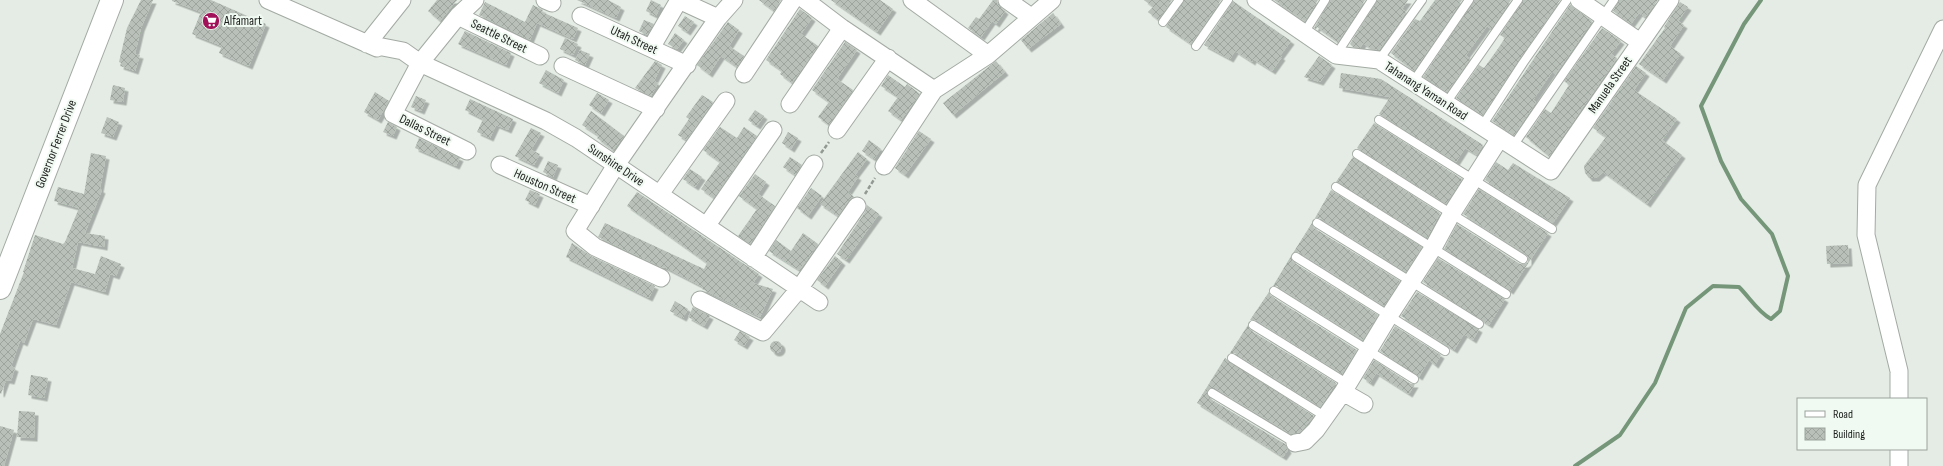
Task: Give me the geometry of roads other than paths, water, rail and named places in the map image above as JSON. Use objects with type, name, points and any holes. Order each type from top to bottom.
[{"type":"main road","name":"Governor Ferrer Drive","points":[[0,288],[112,0]]},
{"type":"street","name":"Sunshine Drive","points":[[268,0],[367,44],[403,51],[420,63],[546,122],[576,138],[819,302]]},
{"type":"street","points":[[367,44],[402,0]]},
{"type":"street","points":[[420,63],[458,16],[475,0]]},
{"type":"street","points":[[651,48],[679,0],[718,18]]},
{"type":"street","points":[[661,278],[594,246],[575,231],[616,165],[718,18],[734,0]]},
{"type":"street","points":[[744,74],[793,0]]},
{"type":"street","points":[[805,0],[842,28],[934,90]]},
{"type":"street","points":[[912,0],[988,55]]},
{"type":"street","points":[[1007,0],[1031,17]]},
{"type":"street","points":[[884,166],[934,90],[988,55],[1052,0]]},
{"type":"street","points":[[1579,0],[1640,42]]},
{"type":"street","name":"Manuela Street","points":[[1551,171],[1670,0]]},
{"type":"street","name":"Tahanang Yaman Road","points":[[1267,3],[1304,33],[1336,55],[1379,60],[1551,171]]},
{"type":"street","name":"Seattle Street","points":[[458,16],[540,56]]},
{"type":"street","name":"Utah Street","points":[[581,16],[686,65]]},
{"type":"street","points":[[790,104],[842,28]]},
{"type":"street","points":[[1899,398],[1899,371],[1866,235],[1867,185],[1943,29]]},
{"type":"street","points":[[837,130],[888,58]]},
{"type":"street","name":"Dallas Street","points":[[420,63],[393,114],[467,151]]},
{"type":"street","points":[[563,66],[656,109]]},
{"type":"street","points":[[660,194],[726,101]]},
{"type":"street","points":[[707,226],[773,130]]},
{"type":"street","points":[[1295,443],[1305,441],[1326,417],[1346,388],[1389,316],[1434,248],[1452,213],[1473,181],[1506,142]]},
{"type":"street","points":[[753,258],[814,164]]},
{"type":"street","name":"Houston Street","points":[[500,165],[591,206]]},
{"type":"street","points":[[700,300],[763,332],[799,289],[857,206]]},
{"type":"street","points":[[1346,388],[1364,404]]},
{"type":"street","points":[[1899,450],[1899,466]]},
{"type":"lane","points":[[1163,22],[1179,0]]},
{"type":"lane","points":[[1196,46],[1228,0]]},
{"type":"lane","points":[[1304,33],[1326,0]]},
{"type":"lane","points":[[1336,55],[1372,0]]},
{"type":"lane","points":[[1379,60],[1422,0]]},
{"type":"lane","points":[[1413,82],[1469,0]]},
{"type":"lane","points":[[1446,103],[1518,0]]},
{"type":"lane","points":[[1482,126],[1523,63],[1567,0]]},
{"type":"lane","points":[[1506,142],[1614,0]]},
{"type":"lane","points":[[1379,120],[1473,181],[1552,229]]},
{"type":"lane","points":[[1357,154],[1523,259]]},
{"type":"lane","points":[[1336,187],[1506,294]]},
{"type":"lane","points":[[1316,223],[1479,324]]},
{"type":"lane","points":[[1296,257],[1445,351]]},
{"type":"lane","points":[[1274,291],[1414,379]]},
{"type":"lane","points":[[1253,325],[1346,388]]},
{"type":"lane","points":[[1232,358],[1326,417]]},
{"type":"lane","points":[[1212,393],[1295,443]]},
{"type":"waterway","points":[[1575,466],[1620,435],[1655,383],[1686,308],[1713,286],[1739,287],[1758,309],[1771,319],[1780,311],[1788,276],[1772,234],[1741,199],[1721,161],[1701,106],[1744,24],[1761,0]]},
{"type":"place","name":"Alfamart","points":[[211,21]]}]
